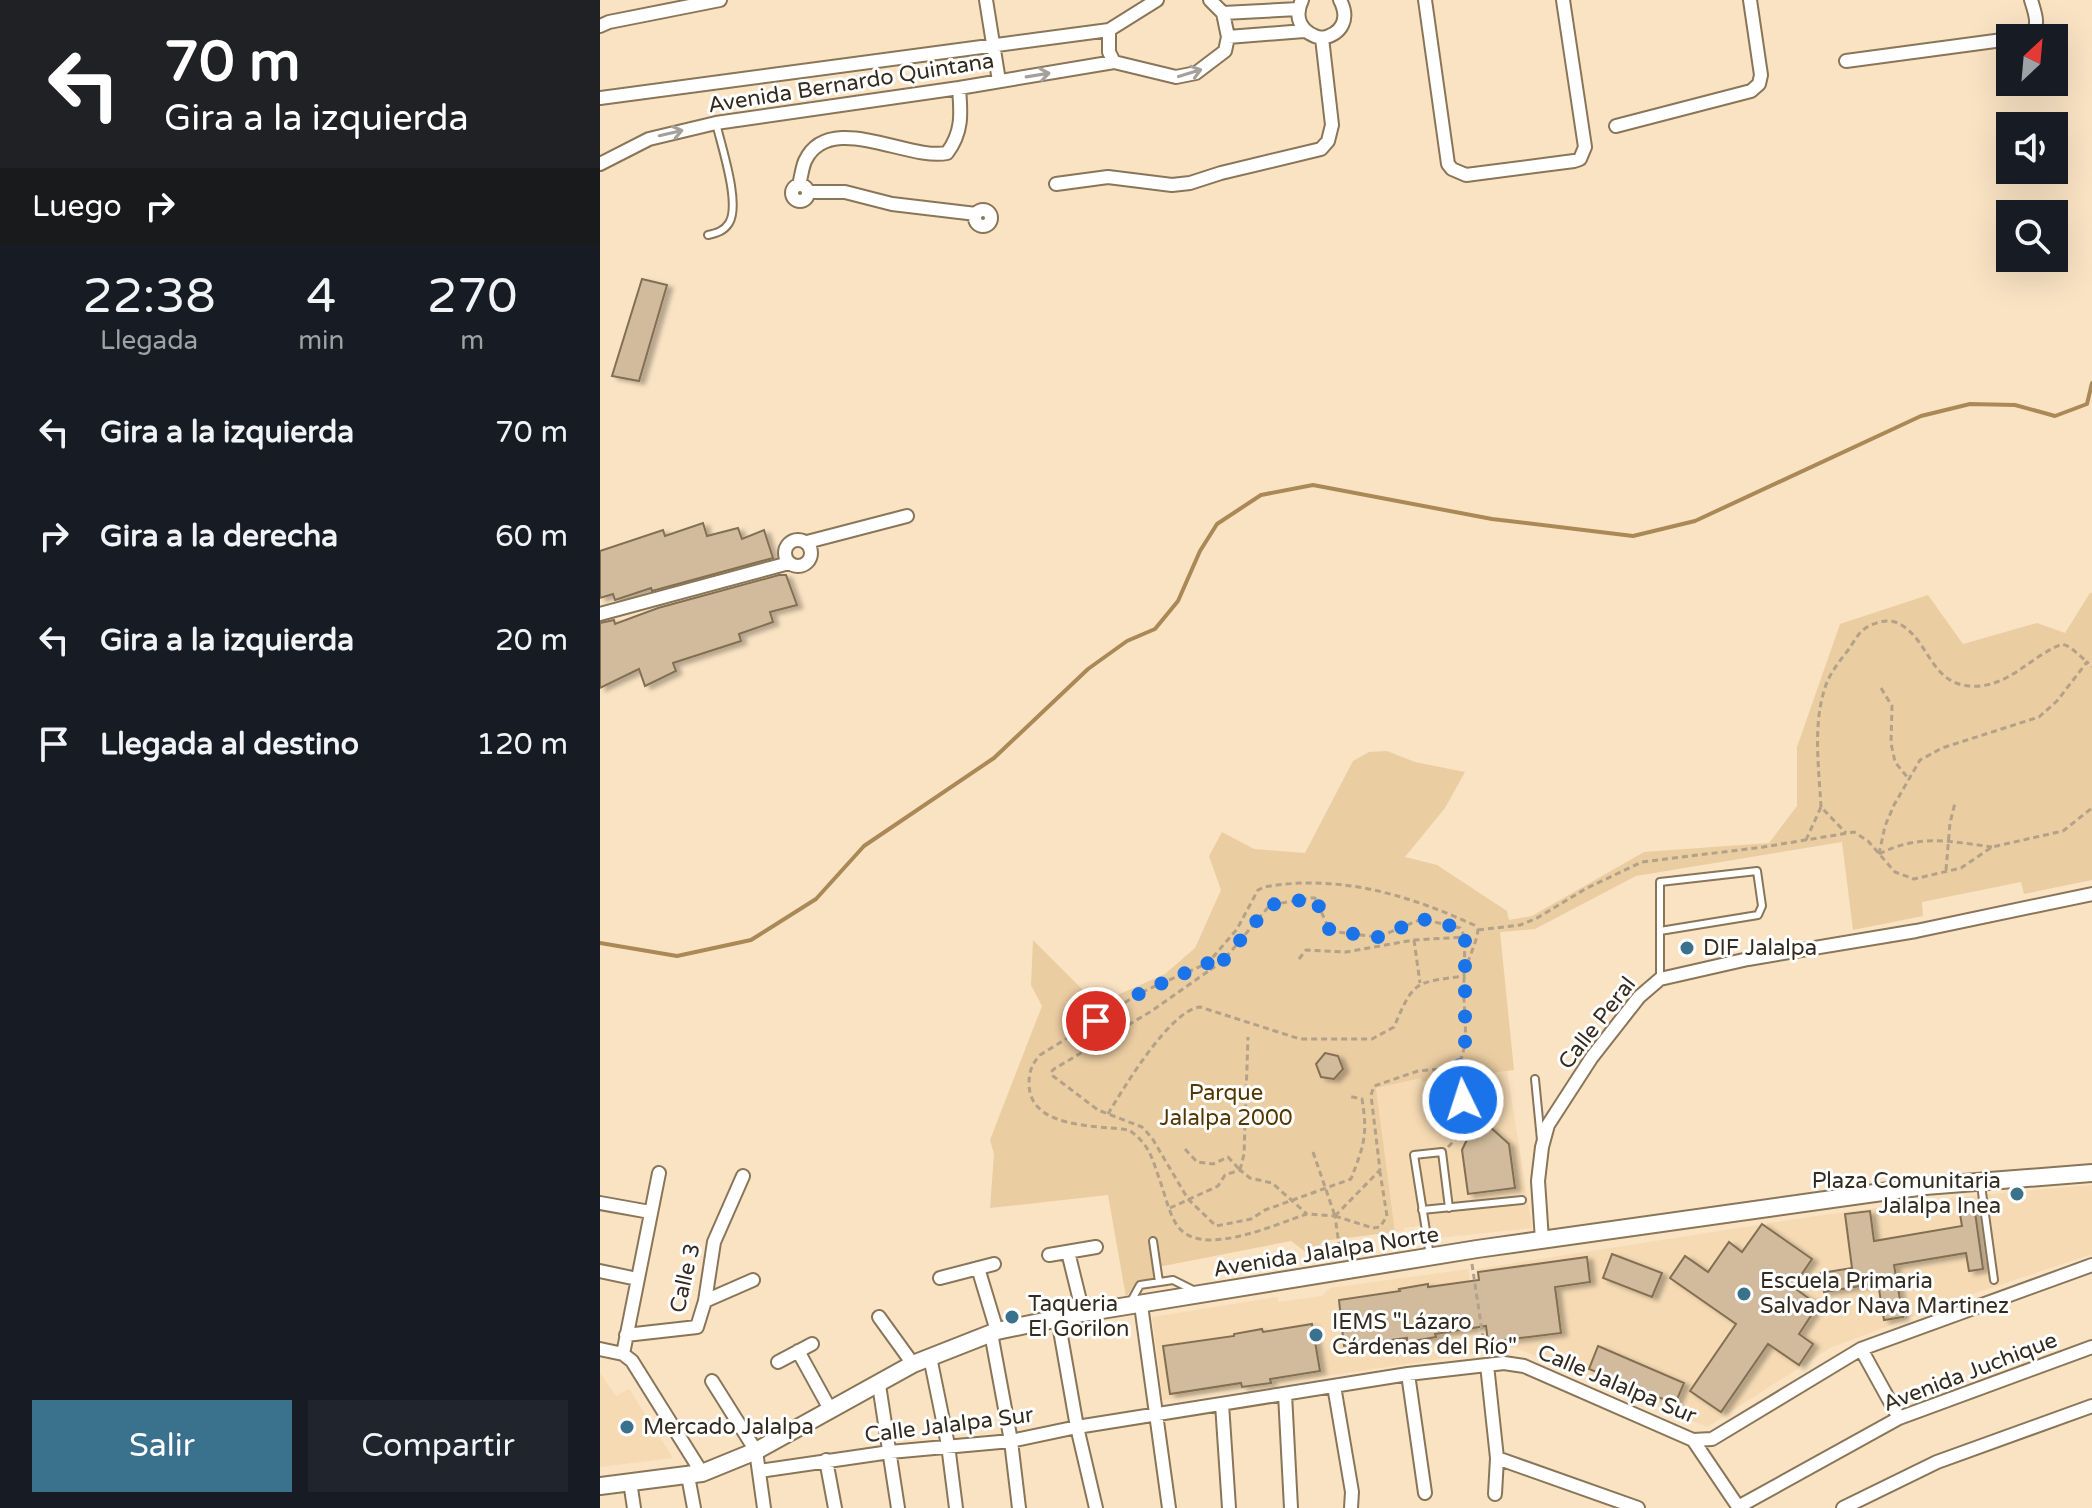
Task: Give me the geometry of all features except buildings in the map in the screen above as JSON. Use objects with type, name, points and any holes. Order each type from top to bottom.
[{"type":"street","points":[[600,26],[720,0]]},
{"type":"street","points":[[986,0],[999,81]]},
{"type":"street","name":"Avenida Bernardo Quintana","points":[[600,98],[1109,30],[1157,0]]},
{"type":"street","points":[[1210,0],[1223,13],[1228,37],[1304,31],[1322,38],[1339,31],[1344,22],[1345,13],[1340,0]]},
{"type":"street","points":[[1425,0],[1448,164],[1466,175],[1574,161],[1583,153],[1585,147],[1563,0]]},
{"type":"street","points":[[1616,126],[1751,91],[1759,84],[1761,75],[1750,0]]},
{"type":"street","points":[[2031,0],[2036,24]]},
{"type":"street","points":[[1223,13],[1300,4],[1298,20],[1304,31]]},
{"type":"street","points":[[1109,30],[1109,52],[1114,62]]},
{"type":"street","name":"Avenida Bernardo Quintana","points":[[600,164],[649,139],[716,123],[1114,62],[1176,77],[1196,73],[1225,51],[1228,37]]},
{"type":"street","points":[[1056,184],[1108,177],[1172,185],[1190,183],[1321,149],[1328,141],[1332,125],[1322,38]]},
{"type":"street","points":[[1846,61],[1996,41]]},
{"type":"street","points":[[959,88],[961,118],[958,139],[947,153],[932,156],[847,136],[820,144],[805,159],[804,189],[845,192],[892,204],[976,214]]},
{"type":"street","points":[[789,563],[785,555],[786,546],[798,539],[807,542],[907,516]]},
{"type":"street","points":[[600,614],[789,563],[797,566],[808,562],[811,550],[807,542]]},
{"type":"street","name":"Calle Peral","points":[[1542,1240],[1538,1181],[1548,1125],[1592,1057],[1639,997],[1660,979],[1748,959],[1916,931],[2092,894]]},
{"type":"street","points":[[623,1354],[659,1173]]},
{"type":"street","name":"Avenida Jalalpa Norte","points":[[600,1486],[695,1474],[756,1451],[913,1364],[994,1332],[1083,1313],[1430,1256],[1858,1195],[2092,1173]]},
{"type":"street","name":"Calle 3","points":[[626,1335],[697,1327],[705,1301],[714,1242],[743,1176]]},
{"type":"street","points":[[600,1203],[650,1212]]},
{"type":"street","points":[[1049,1255],[1096,1247]]},
{"type":"street","points":[[1068,1252],[1083,1313]]},
{"type":"street","points":[[940,1278],[994,1264]]},
{"type":"street","name":"Calle Jalalpa Sur","points":[[759,1471],[948,1445],[1011,1441],[1077,1427],[1486,1360],[1524,1366],[1693,1440],[1712,1439],[1861,1349],[2092,1265]]},
{"type":"street","points":[[978,1268],[994,1332],[1019,1508]]},
{"type":"street","points":[[600,1271],[637,1279]]},
{"type":"street","points":[[705,1301],[753,1280]]},
{"type":"street","points":[[1135,1306],[1156,1414],[1169,1508]]},
{"type":"street","points":[[879,1317],[913,1364]]},
{"type":"street","points":[[1058,1319],[1077,1427],[1096,1508]]},
{"type":"street","points":[[778,1362],[812,1344]]},
{"type":"street","name":"Avenida Juchique","points":[[1739,1507],[1899,1418],[2092,1347]]},
{"type":"street","points":[[600,1349],[623,1354],[632,1361],[695,1474],[694,1508]]},
{"type":"street","points":[[1861,1349],[1899,1418]]},
{"type":"street","points":[[798,1351],[831,1411]]},
{"type":"street","points":[[930,1357],[948,1445],[956,1508]]},
{"type":"street","points":[[1486,1360],[1497,1458],[1495,1494]]},
{"type":"street","points":[[1408,1374],[1425,1493]]},
{"type":"street","points":[[712,1381],[756,1451],[764,1508]]},
{"type":"street","points":[[879,1385],[898,1508]]},
{"type":"street","points":[[1334,1386],[1352,1492],[1351,1508]]},
{"type":"street","points":[[1285,1394],[1291,1508]]},
{"type":"street","points":[[1222,1404],[1229,1508]]},
{"type":"street","points":[[1843,1508],[1937,1462],[2092,1406]]},
{"type":"street","points":[[1693,1440],[1739,1507]]},
{"type":"street","points":[[1497,1458],[1638,1508]]},
{"type":"street","points":[[826,1460],[835,1508]]},
{"type":"street","points":[[630,1482],[634,1508]]},
{"type":"lane","points":[[708,235],[721,232],[731,221],[733,206],[716,123]]},
{"type":"lane","points":[[1660,931],[1758,915],[1762,906],[1757,871],[1660,882],[1660,931],[1660,979]]},
{"type":"lane","points":[[1535,1079],[1542,1147]]},
{"type":"lane","points":[[1430,1256],[1414,1155],[1442,1152],[1449,1208]]},
{"type":"lane","points":[[1981,1182],[1994,1280]]},
{"type":"lane","points":[[1422,1210],[1522,1200]]},
{"type":"lane","points":[[1153,1241],[1159,1282]]},
{"type":"lane","points":[[1135,1306],[1140,1285],[1173,1280],[1201,1295]]},
{"type":"path","points":[[1806,840],[1821,807],[1819,745],[1824,691],[1833,670],[1862,629],[1876,622],[1890,621],[1904,626],[1939,672],[1950,681],[1966,686],[1997,683],[2062,644],[2070,647],[2092,667]]},
{"type":"path","points":[[1879,854],[1885,826],[1920,760],[1942,748],[2022,725],[2039,717],[2057,701],[2087,662]]},
{"type":"path","points":[[1881,688],[1892,706],[1891,743],[1895,762],[1908,778]]},
{"type":"path","points":[[1946,872],[1955,803]]},
{"type":"path","points":[[1821,807],[1846,833]]},
{"type":"path","points":[[1879,854],[1909,842],[1933,839],[1992,847],[2063,831],[2092,808]]},
{"type":"path","points":[[1879,854],[1895,872],[1914,879],[1961,868],[1992,847]]},
{"type":"path","points":[[1459,1064],[1418,1071],[1374,1086],[1371,1095],[1387,1216],[1380,1227],[1373,1228],[1335,1216],[1307,1214],[1211,1242],[1196,1239],[1176,1225],[1149,1147],[1139,1137],[1129,1130],[1055,1120],[1043,1114],[1029,1096],[1029,1073],[1040,1055],[1142,992],[1208,963],[1237,929],[1258,890],[1273,885],[1319,882],[1371,888],[1428,905],[1474,925],[1478,930],[1477,941],[1464,976]]},
{"type":"path","points":[[1348,1096],[1362,1099],[1366,1127],[1364,1146],[1351,1179],[1254,1214],[1251,1219],[1216,1226],[1188,1199],[1152,1138],[1142,1127],[1108,1114],[1064,1085],[1051,1072],[1150,1012],[1222,962],[1270,905],[1315,898],[1330,931],[1378,937],[1422,919],[1460,928],[1465,937],[1465,1051],[1459,1064],[1466,1129],[1442,1152]]},
{"type":"path","points":[[1299,959],[1306,950],[1346,952],[1414,940],[1465,937]]},
{"type":"path","points":[[1414,940],[1420,983]]},
{"type":"path","points":[[1208,963],[1210,970]]},
{"type":"path","points":[[1108,1114],[1138,1064],[1166,1032],[1193,1008],[1200,1007],[1300,1039],[1372,1039],[1394,1027],[1406,997],[1420,983],[1464,976]]},
{"type":"path","points":[[1240,1170],[1244,1154],[1248,1037]]},
{"type":"path","points":[[1185,1149],[1197,1162],[1213,1164],[1228,1157],[1250,1178],[1272,1183],[1307,1214]]},
{"type":"path","points":[[1313,1152],[1335,1216],[1339,1245]]},
{"type":"path","points":[[1169,1208],[1218,1186],[1225,1175],[1240,1170]]},
{"type":"path","points":[[1335,1216],[1380,1170]]},
{"type":"path","points":[[1472,1264],[1486,1360]]},
{"type":"shaded area","points":[[1507,1071],[1532,1228],[1438,1238],[1426,1230],[1425,1225],[1395,1232],[1376,1088],[1422,1077],[1422,1082]]},
{"type":"shaded area","points":[[2092,1185],[2092,1254],[1973,1294],[1830,1348],[1707,1427],[1509,1345],[1486,1343],[1476,1269],[1809,1217],[1958,1197]]},
{"type":"shaded area","name":"IEMS \"Lázaro Cárdenas del Río\"","points":[[1468,1269],[1481,1353],[1163,1400],[1152,1317],[1277,1297],[1279,1302],[1322,1296],[1330,1288]]},
{"type":"shaded area","name":"Mercado Jalalpa","points":[[600,1373],[616,1396],[629,1389],[673,1458],[600,1467]]},
{"type":"green space","name":"Parque Jalalpa 2000","points":[[2090,593],[2092,880],[2024,894],[2021,882],[1922,902],[1923,916],[1853,930],[1842,842],[1636,876],[1535,929],[1500,932],[1514,1070],[1422,1082],[1421,1078],[1376,1088],[1395,1232],[1323,1241],[1314,1252],[1307,1253],[1291,1241],[1153,1268],[1154,1279],[1138,1281],[1126,1297],[1108,1195],[990,1208],[994,1154],[990,1140],[1042,1006],[1031,985],[1033,940],[1086,993],[1104,1001],[1165,974],[1195,948],[1221,890],[1209,856],[1222,832],[1254,849],[1305,853],[1353,761],[1369,752],[1387,751],[1415,762],[1465,772],[1445,808],[1405,857],[1437,865],[1507,911],[1509,920],[1532,916],[1644,852],[1769,843],[1797,806],[1797,747],[1840,624],[1928,595],[1963,644],[2037,623],[2065,633]]},
{"type":"waterway","points":[[600,943],[677,956],[751,940],[816,899],[864,846],[994,758],[1088,669],[1127,641],[1155,629],[1178,601],[1200,551],[1217,524],[1261,495],[1313,485],[1492,519],[1633,536],[1695,521],[1921,416],[1970,404],[2015,405],[2055,416],[2087,404],[2092,383]]},
{"type":"place","name":"DIF Jalalpa","points":[[1687,948]]},
{"type":"place","name":"Plaza Comunitaria Jalalpa Inea","points":[[2017,1194]]},
{"type":"place","name":"Escuela Primaria Salvador Nava Martinez","points":[[1744,1294]]},
{"type":"place","name":"Taqueria El Gorilon","points":[[1012,1317]]},
{"type":"place","name":"IEMS \"Lázaro Cárdenas del Río\"","points":[[1316,1335]]},
{"type":"place","name":"Mercado Jalalpa","points":[[627,1427]]},
{"type":"route","points":[[1096,1021],[1142,992],[1208,963],[1210,970],[1222,962],[1270,905],[1315,898],[1330,931],[1378,937],[1422,919],[1460,928],[1465,937],[1465,1051],[1459,1064],[1463,1100]]}]
